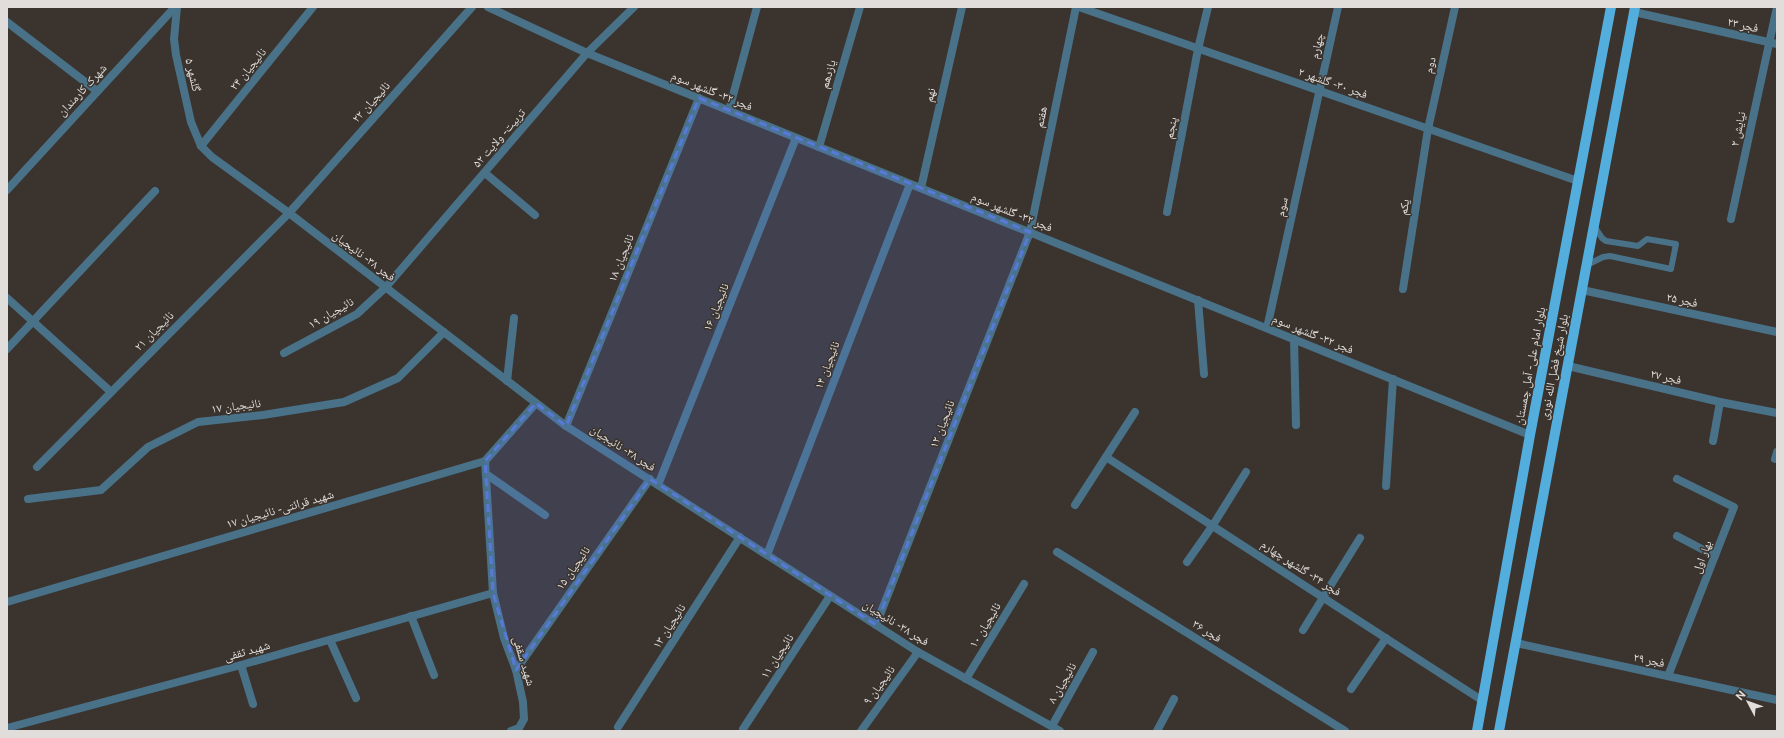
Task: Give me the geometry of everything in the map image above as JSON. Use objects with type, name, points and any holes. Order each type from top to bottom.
[{"type":"main road","name":"بلوار امام علی - آمل چمستان","points":[[1477,731],[1530,434],[1611,7]]},
{"type":"main road","name":"بلوار شیخ فضل الله نوری","points":[[1499,731],[1635,10]]},
{"type":"street","name":"شهرک کارمندان","points":[[7,190],[176,7]]},
{"type":"street","name":"گلشهر ۵","points":[[176,7],[174,39],[176,55],[191,122],[202,146]]},
{"type":"street","name":"نائیجیان ۲۴","points":[[202,146],[313,7]]},
{"type":"street","name":"نائیجیان ۲۲","points":[[289,213],[472,7]]},
{"type":"street","name":"فجر ۳۲ - گلشهر سوم","points":[[488,7],[587,53],[1530,434]]},
{"type":"street","name":"تربیت - ولایت ۵۲","points":[[386,288],[587,53],[634,7]]},
{"type":"street","points":[[729,110],[757,7]]},
{"type":"street","name":"یازدهم","points":[[819,147],[860,7]]},
{"type":"street","name":"نهم","points":[[921,188],[962,7]]},
{"type":"street","name":"فجر ۳۰ - گلشهر ۲","points":[[1078,7],[1578,181]]},
{"type":"street","name":"هفتم","points":[[1030,232],[1078,7]]},
{"type":"street","name":"پنجم","points":[[1167,212],[1198,49],[1208,7]]},
{"type":"street","name":"چهارم","points":[[1320,91],[1338,7]]},
{"type":"street","name":"دوم","points":[[1428,129],[1456,7]]},
{"type":"street","name":"نیایش ۲","points":[[1731,219],[1773,44],[1777,7]]},
{"type":"street","name":"فجر ۲۳","points":[[1635,10],[1773,44]]},
{"type":"street","points":[[8,25],[97,92]]},
{"type":"street","name":"سوم","points":[[1267,328],[1320,91]]},
{"type":"street","name":"نائیجیان ۱۸","points":[[566,426],[699,98]]},
{"type":"street","name":"یکم","points":[[1403,289],[1428,129]]},
{"type":"street","name":"نائیجیان ۱۶","points":[[658,485],[796,138]]},
{"type":"street","name":"فجر ۳۸ - نائیجیان","points":[[202,146],[212,156],[289,213],[566,426],[918,652],[1060,731]]},
{"type":"street","points":[[484,174],[535,216]]},
{"type":"street","name":"نائیجیان ۱۴","points":[[767,555],[910,184]]},
{"type":"street","points":[[7,349],[155,191]]},
{"type":"street","name":"نائیجیان ۲۱","points":[[37,467],[289,213]]},
{"type":"street","name":"نائیجیان ۱۲","points":[[876,625],[1030,232]]},
{"type":"street","name":"نائیجیان ۱۹","points":[[284,353],[357,314],[386,288]]},
{"type":"street","name":"فجر ۲۵","points":[[1582,290],[1777,332]]},
{"type":"street","points":[[7,298],[111,392]]},
{"type":"street","points":[[1198,300],[1204,374]]},
{"type":"street","points":[[508,381],[514,318]]},
{"type":"street","name":"نائیجیان ۱۷","points":[[28,498],[101,490],[148,447],[198,422],[263,415],[344,402],[398,378],[444,332]]},
{"type":"street","points":[[1294,339],[1296,425]]},
{"type":"street","name":"فجر ۲۷","points":[[1568,366],[1720,402],[1777,413]]},
{"type":"street","points":[[1386,486],[1393,379]]},
{"type":"street","points":[[1713,441],[1720,402]]},
{"type":"street","points":[[485,461],[536,403]]},
{"type":"street","points":[[1075,505],[1135,412]]},
{"type":"street","name":"فجر ۳۴ - گلشهر چهارم","points":[[1106,456],[1483,701]]},
{"type":"street","name":"شهید سقفی","points":[[485,461],[493,593],[504,638],[516,670],[523,702],[524,719],[519,728],[511,731]]},
{"type":"street","name":"شهید قرائتی - نائیجیان ۱۷","points":[[7,602],[485,461]]},
{"type":"street","points":[[1187,562],[1213,525],[1246,472]]},
{"type":"street","points":[[486,474],[545,515]]},
{"type":"street","name":"نائیجیان ۱۵","points":[[516,670],[650,479]]},
{"type":"street","name":"بهار اول","points":[[1668,676],[1734,507],[1677,479]]},
{"type":"street","points":[[1677,536],[1715,556]]},
{"type":"street","name":"نائیجیان ۱۳","points":[[618,727],[740,538]]},
{"type":"street","points":[[1303,630],[1360,538]]},
{"type":"street","name":"فجر ۳۶","points":[[1057,552],[1345,731]]},
{"type":"street","name":"نائیجیان ۱۰","points":[[966,679],[1024,584]]},
{"type":"street","name":"شهید ثقفی","points":[[7,728],[241,665],[493,593]]},
{"type":"street","name":"نائیجیان ۱۱","points":[[743,729],[830,596]]},
{"type":"street","points":[[411,616],[434,675]]},
{"type":"street","points":[[1351,689],[1386,638]]},
{"type":"street","points":[[330,640],[356,698]]},
{"type":"street","name":"فجر ۲۹","points":[[1516,643],[1777,700]]},
{"type":"street","name":"نائیجیان ۹","points":[[860,731],[918,652]]},
{"type":"street","name":"نائیجیان ۸","points":[[1052,726],[1093,652]]},
{"type":"street","points":[[241,665],[253,704]]},
{"type":"street","points":[[1157,731],[1174,699]]},
{"type":"lane","points":[[1587,265],[1603,257],[1610,256],[1671,269],[1676,244],[1647,239],[1638,246],[1613,242],[1602,238],[1594,226]]},
{"type":"highlighted area","points":[[699,98],[1030,232],[876,625],[650,479],[516,670],[493,593],[485,461],[536,403],[566,426]]}]
